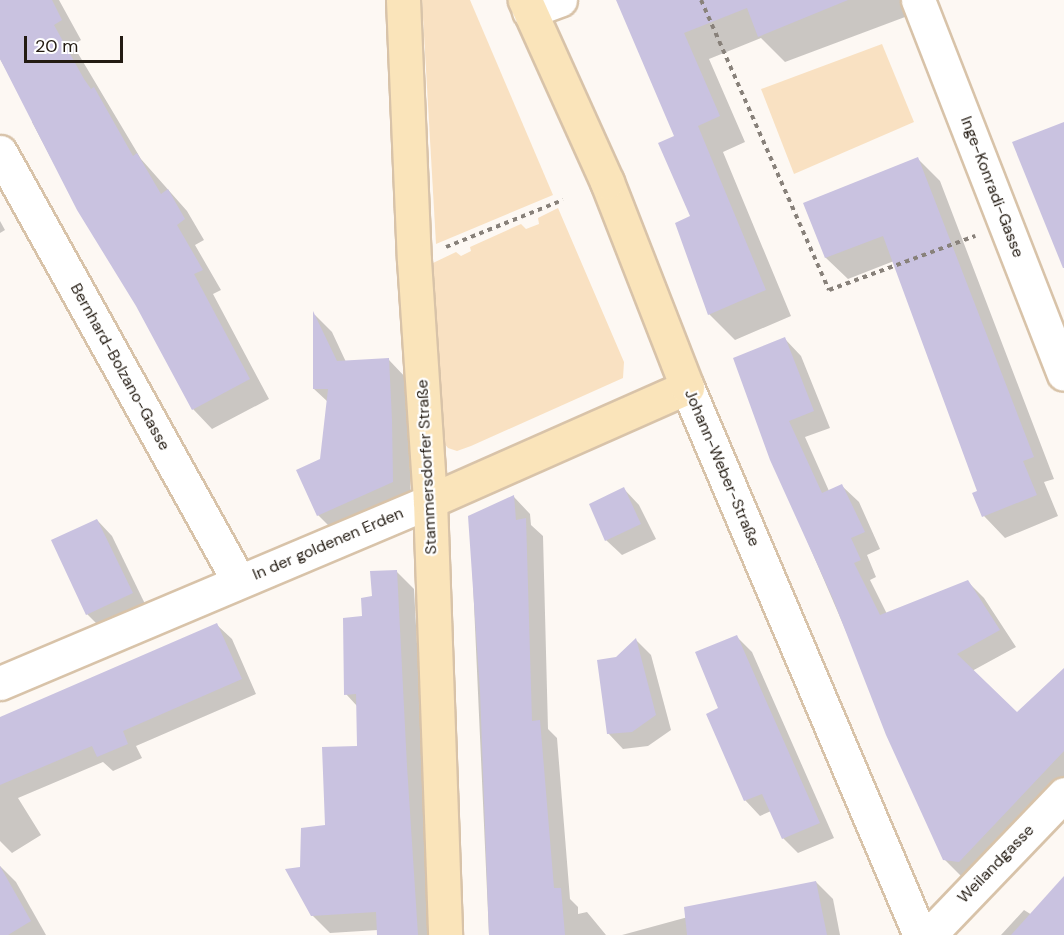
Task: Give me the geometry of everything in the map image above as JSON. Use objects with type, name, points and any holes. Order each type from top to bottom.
[{"type":"main road","name":"Stammersdorfer Straße","points":[[403,0],[414,260],[430,501],[445,935]]},
{"type":"main road","name":"Johann-Weber-Straße","points":[[527,5],[607,182],[687,387]]},
{"type":"main road","name":"In der goldenen Erden","points":[[430,501],[687,387]]},
{"type":"street","points":[[527,5],[560,0]]},
{"type":"street","name":"Inge-Konradi-Gasse","points":[[918,0],[1064,374]]},
{"type":"street","name":"Bernhard-Bolzano-Gasse","points":[[0,152],[239,581]]},
{"type":"street","name":"Johann-Weber-Straße","points":[[687,387],[920,935]]},
{"type":"street","name":"In der goldenen Erden","points":[[0,683],[430,501]]},
{"type":"street","name":"Weilandgasse","points":[[929,935],[1064,794]]},
{"type":"path","points":[[701,0],[829,290],[1007,224]]},
{"type":"path","points":[[414,260],[563,200]]},
{"type":"shaded area","points":[[422,0],[470,0],[553,195],[436,244]]},
{"type":"shaded area","points":[[882,44],[914,122],[794,174],[761,89]]},
{"type":"shaded area","points":[[558,208],[624,362],[623,378],[471,446],[457,451],[448,448],[443,442],[433,263],[456,252],[461,256],[471,251],[470,247],[521,224],[526,229],[539,224],[538,218]]},
{"type":"building","points":[[0,0],[52,0],[62,20],[54,25],[84,79],[91,89],[94,87],[133,156],[137,153],[161,194],[168,189],[185,219],[177,225],[203,270],[194,274],[250,379],[192,410],[136,306],[77,210],[0,59]]},
{"type":"building","points":[[616,0],[848,0],[758,37],[747,8],[684,33],[720,116],[698,126],[766,290],[708,315],[675,223],[690,216],[658,143],[674,136]]},
{"type":"building","points":[[1064,122],[1064,268],[1063,268],[1012,142]]},
{"type":"building","points":[[918,157],[1034,457],[1023,461],[1037,495],[982,517],[972,493],[977,491],[883,236],[825,258],[803,203]]},
{"type":"building","points":[[313,311],[337,361],[389,358],[392,420],[393,482],[317,516],[296,470],[320,459],[328,389],[313,389]]},
{"type":"building","points":[[785,337],[814,411],[789,421],[822,493],[842,484],[865,532],[851,538],[861,560],[854,563],[880,615],[968,580],[1000,630],[957,654],[1017,712],[1064,668],[1064,751],[959,862],[943,860],[886,735],[833,599],[770,460],[733,358]]},
{"type":"building","points":[[624,487],[641,524],[605,541],[589,504]]},
{"type":"building","points":[[514,495],[516,520],[526,518],[532,721],[540,720],[554,888],[561,888],[565,935],[489,935],[480,691],[468,516]]},
{"type":"building","points":[[97,519],[133,593],[86,615],[51,540]]},
{"type":"building","points":[[397,570],[418,935],[377,935],[376,912],[311,916],[285,869],[300,867],[301,828],[325,825],[322,747],[357,746],[356,694],[344,695],[343,618],[362,616],[361,598],[372,596],[370,571]]},
{"type":"building","points":[[217,623],[242,679],[123,731],[128,744],[97,757],[92,746],[0,785],[0,717]]},
{"type":"building","points":[[737,635],[820,823],[782,839],[762,794],[744,801],[706,714],[718,708],[695,652]]},
{"type":"building","points":[[636,638],[656,715],[632,732],[607,734],[597,660],[616,657]]},
{"type":"building","points":[[0,866],[31,921],[8,935],[0,935]]},
{"type":"building","points":[[1064,876],[1064,935],[1011,935]]},
{"type":"building","points":[[816,881],[827,935],[687,935],[684,907]]}]
